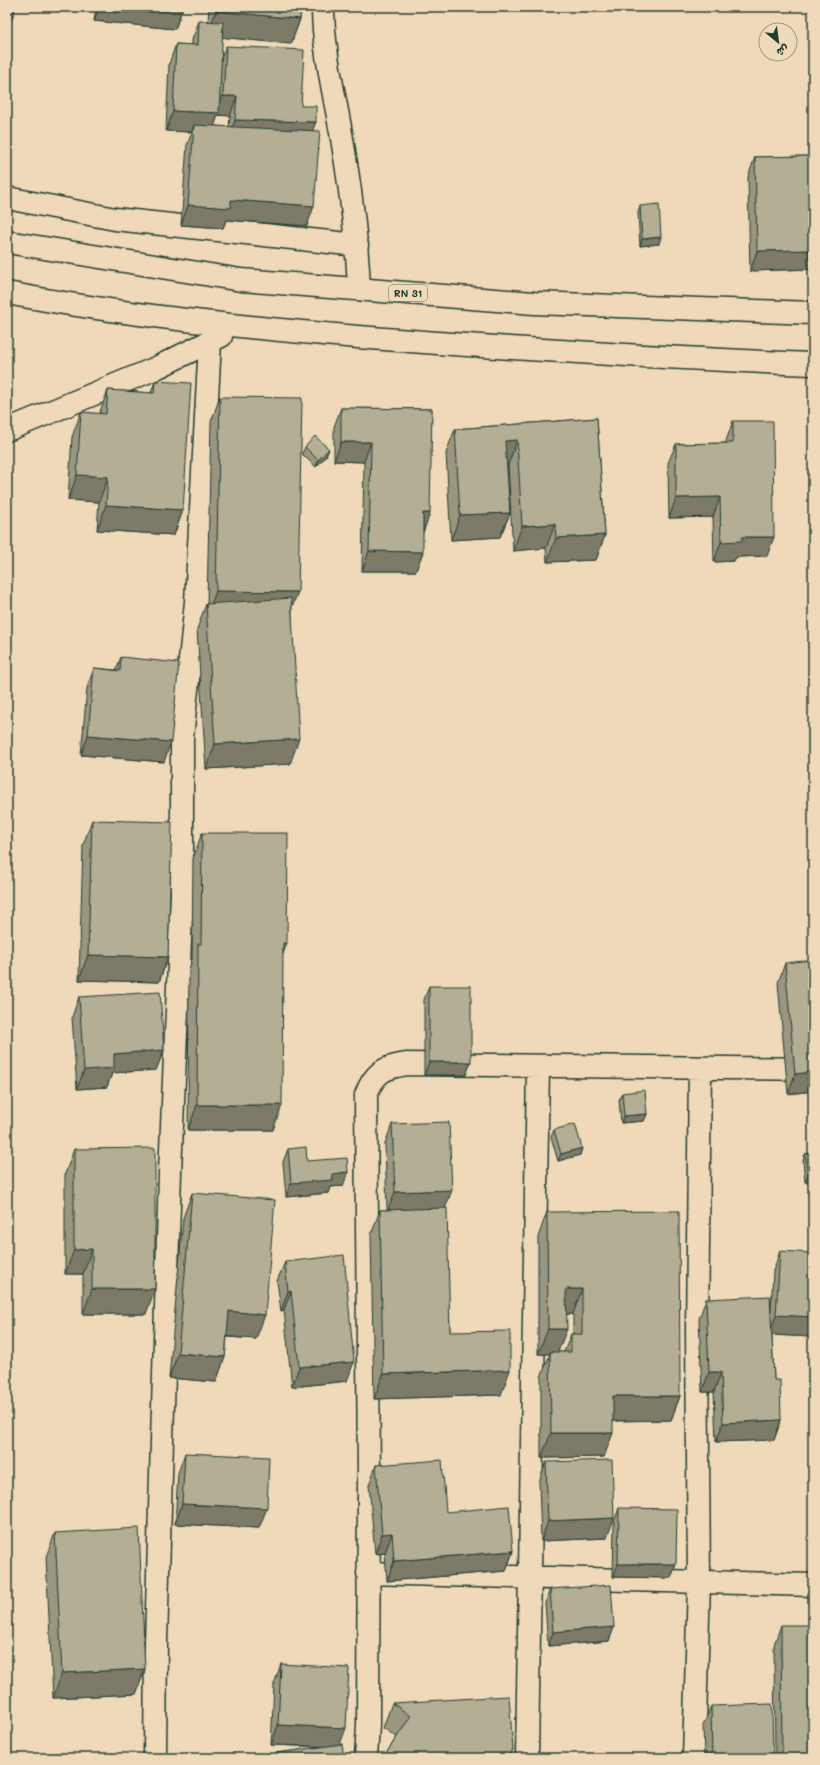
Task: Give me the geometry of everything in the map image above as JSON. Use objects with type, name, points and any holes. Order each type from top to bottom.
[{"type":"main road","points":[[324,7],[330,67],[350,182],[357,245],[359,290]]},
{"type":"main road","points":[[7,198],[115,219],[357,245]]},
{"type":"main road","name":"RN 31","points":[[7,242],[241,280],[359,290],[611,307],[813,313]]},
{"type":"main road","points":[[7,293],[135,315],[240,327],[474,346],[813,364]]},
{"type":"main road","points":[[7,430],[147,372],[240,327]]},
{"type":"main road","points":[[155,1758],[156,1642],[170,1172],[182,894],[182,738],[196,602],[210,342]]},
{"type":"main road","points":[[366,1758],[368,1725],[368,1573],[366,1095],[371,1082],[380,1072],[393,1066],[407,1064],[813,1069]]},
{"type":"main road","points":[[527,1758],[538,1066]]},
{"type":"main road","points":[[694,1758],[699,1582],[697,1330],[700,1068]]},
{"type":"main road","points":[[368,1573],[813,1585]]},
{"type":"building","points":[[216,7],[301,7],[300,19],[216,11]]},
{"type":"building","points":[[199,21],[223,22],[219,113],[173,111],[176,44],[198,45]]},
{"type":"building","points":[[226,46],[304,50],[301,106],[316,106],[316,122],[235,120],[237,96],[223,96]]},
{"type":"building","points":[[194,125],[320,131],[314,206],[231,200],[231,208],[188,205]]},
{"type":"building","points":[[813,156],[813,250],[757,251],[755,157]]},
{"type":"building","points":[[659,204],[661,237],[642,239],[640,206]]},
{"type":"building","points":[[155,381],[191,383],[183,510],[106,505],[108,477],[77,475],[81,412],[106,414],[108,390],[154,393]]},
{"type":"building","points":[[220,397],[302,398],[298,592],[216,591]]},
{"type":"building","points":[[341,408],[432,409],[430,513],[423,513],[423,552],[369,551],[371,442],[341,442]]},
{"type":"building","points":[[597,418],[605,535],[556,538],[555,524],[522,526],[517,440],[505,441],[510,513],[460,515],[455,429]]},
{"type":"building","points":[[733,421],[773,421],[774,537],[742,537],[742,541],[721,542],[720,497],[676,498],[676,444],[733,443]]},
{"type":"building","points":[[315,436],[329,449],[318,460],[305,447]]},
{"type":"building","points":[[291,598],[299,739],[215,744],[206,604]]},
{"type":"building","points":[[121,657],[179,663],[171,742],[88,735],[94,668],[120,671]]},
{"type":"building","points":[[92,820],[172,822],[168,957],[88,955]]},
{"type":"building","points":[[202,833],[288,833],[287,943],[283,943],[282,1105],[197,1105],[198,944],[201,944]]},
{"type":"building","points":[[813,960],[813,1072],[795,1074],[785,963]]},
{"type":"building","points":[[429,986],[471,986],[471,1062],[429,1062]]},
{"type":"building","points":[[160,992],[164,1050],[114,1054],[114,1068],[84,1070],[79,997]]},
{"type":"building","points":[[645,1090],[647,1114],[624,1116],[622,1093]]},
{"type":"building","points":[[449,1122],[452,1190],[395,1192],[392,1124]]},
{"type":"building","points":[[575,1124],[582,1148],[561,1154],[554,1130]]},
{"type":"building","points":[[306,1147],[307,1161],[347,1158],[348,1172],[332,1174],[333,1180],[291,1183],[288,1149]]},
{"type":"building","points":[[155,1148],[155,1289],[92,1289],[92,1249],[74,1250],[74,1149]]},
{"type":"building","points":[[813,1153],[813,1175],[808,1175],[805,1154]]},
{"type":"building","points":[[192,1193],[275,1200],[265,1315],[229,1311],[225,1357],[178,1353]]},
{"type":"building","points":[[447,1208],[450,1332],[510,1331],[510,1370],[383,1374],[380,1210]]},
{"type":"building","points":[[679,1211],[680,1396],[613,1396],[613,1433],[551,1433],[550,1352],[571,1352],[571,1334],[582,1334],[582,1289],[566,1289],[567,1329],[548,1329],[547,1212]]},
{"type":"building","points":[[780,1251],[813,1253],[813,1317],[776,1315]]},
{"type":"building","points":[[344,1255],[354,1362],[299,1367],[291,1291],[288,1291],[285,1262]]},
{"type":"building","points":[[770,1296],[774,1380],[780,1380],[781,1420],[723,1423],[721,1372],[709,1372],[706,1299]]},
{"type":"building","points":[[185,1453],[269,1457],[267,1508],[182,1504]]},
{"type":"building","points":[[442,1460],[446,1512],[509,1506],[513,1551],[394,1561],[392,1533],[382,1534],[376,1465]]},
{"type":"building","points":[[612,1460],[614,1518],[548,1521],[546,1462]]},
{"type":"building","points":[[619,1508],[677,1509],[676,1564],[618,1564]]},
{"type":"building","points":[[139,1528],[145,1669],[62,1673],[55,1533]]},
{"type":"building","points":[[611,1585],[614,1627],[553,1632],[550,1589]]},
{"type":"building","points":[[781,1625],[813,1625],[813,1758],[782,1758]]},
{"type":"building","points":[[281,1664],[349,1668],[346,1728],[278,1725]]},
{"type":"building","points":[[509,1696],[513,1749],[507,1758],[383,1758],[411,1716],[392,1703]]},
{"type":"building","points":[[772,1704],[773,1758],[712,1758],[711,1706]]},
{"type":"building","points":[[342,1744],[344,1758],[277,1758],[277,1753]]}]
